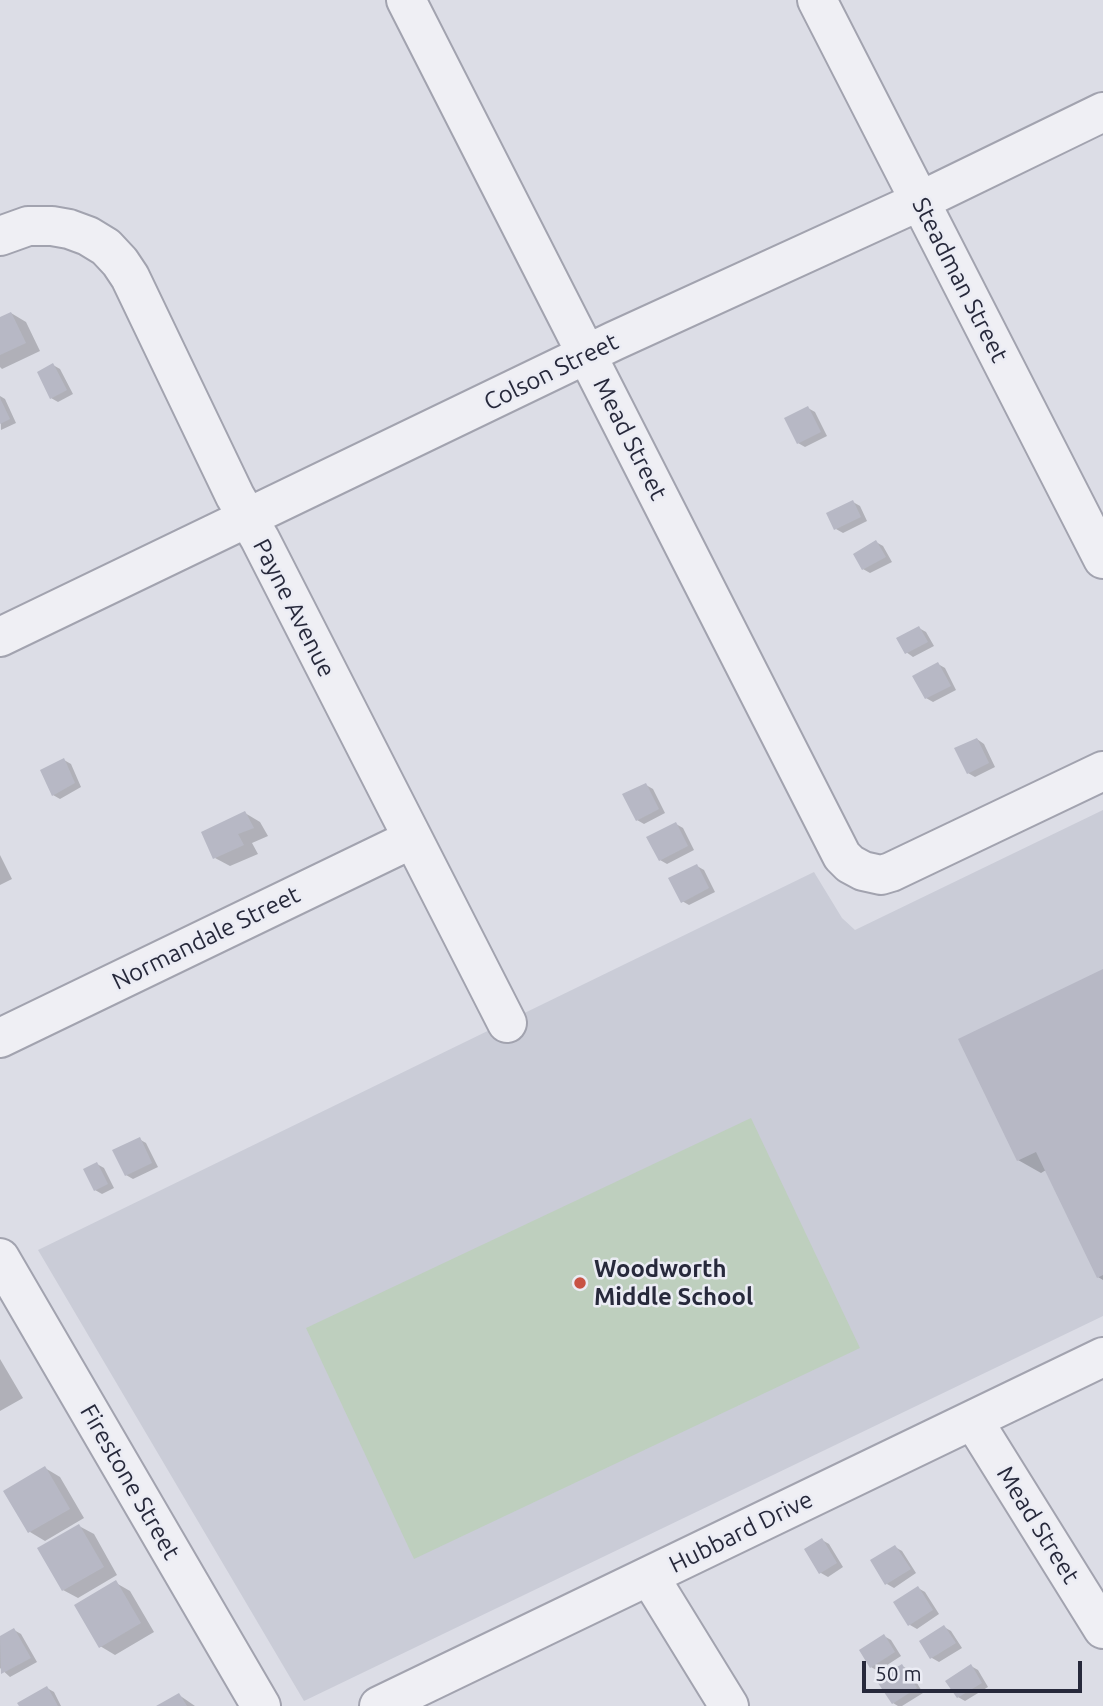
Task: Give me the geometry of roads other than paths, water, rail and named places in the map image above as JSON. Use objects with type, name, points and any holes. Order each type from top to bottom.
[{"type":"street","name":"Mead Street","points":[[406,0],[842,856],[863,871],[881,876],[1103,771]]},
{"type":"street","name":"Steadman Street","points":[[817,0],[1103,559]]},
{"type":"street","name":"Colson Street","points":[[0,637],[588,354],[920,201],[1103,112]]},
{"type":"street","name":"Payne Avenue","points":[[0,236],[28,226],[69,229],[106,247],[120,262],[246,519],[260,539],[507,1023]]},
{"type":"street","name":"Normandale Street","points":[[0,1038],[412,839]]},
{"type":"street","name":"Firestone Street","points":[[0,1258],[261,1706]]},
{"type":"street","name":"Hubbard Drive","points":[[379,1706],[1103,1357]]},
{"type":"street","name":"Mead Street","points":[[973,1420],[1103,1629]]},
{"type":"street","points":[[649,1576],[729,1706]]},
{"type":"place","name":"Woodworth Middle School","points":[[580,1283]]}]
